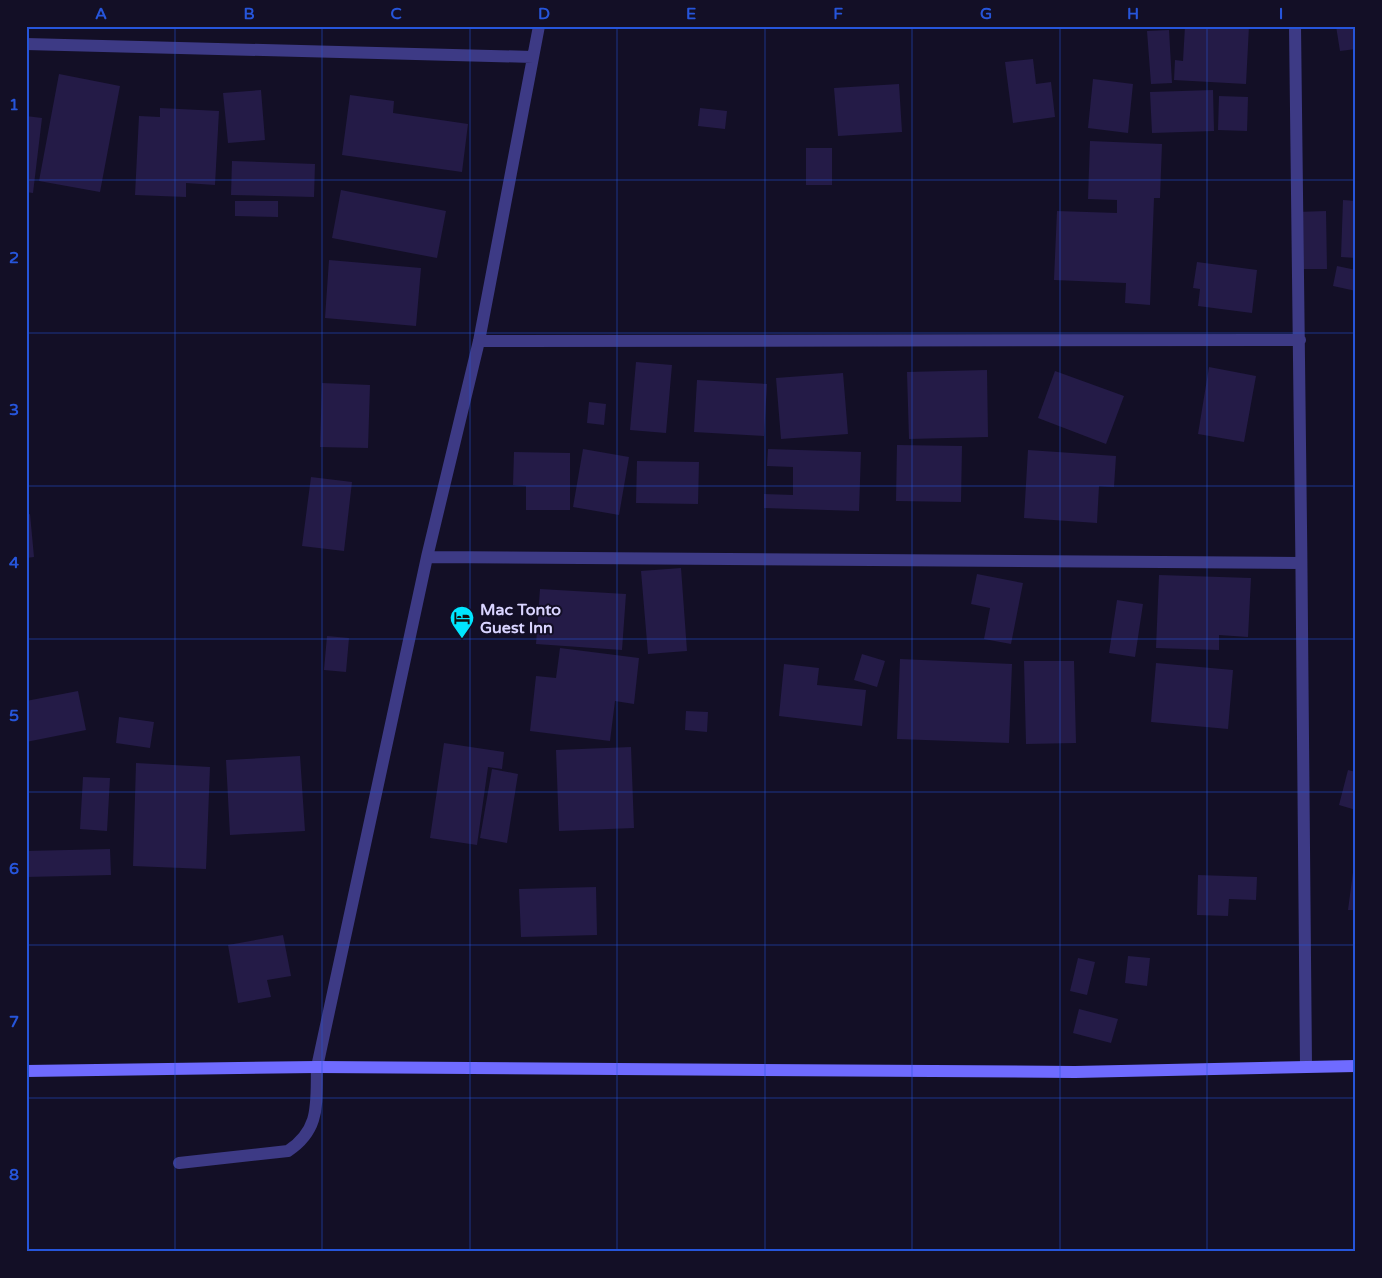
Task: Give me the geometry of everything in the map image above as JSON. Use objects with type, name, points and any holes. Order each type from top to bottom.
[{"type":"street","points":[[179,1163],[288,1151],[306,1136],[315,1112],[317,1067],[426,557],[479,341],[539,26]]},
{"type":"street","points":[[1295,26],[1300,340],[1300,563],[1306,1066]]},
{"type":"street","points":[[26,44],[533,56]]},
{"type":"street","points":[[479,341],[1300,340]]},
{"type":"street","points":[[426,557],[1300,563]]},
{"type":"street","points":[[26,1071],[317,1067],[1075,1072],[1356,1066]]},
{"type":"building","points":[[1185,26],[1249,26],[1246,84],[1174,80],[1175,60],[1183,61]]},
{"type":"building","points":[[1336,26],[1356,26],[1356,49],[1340,51]]},
{"type":"building","points":[[1169,30],[1172,83],[1151,84],[1147,31]]},
{"type":"building","points":[[1033,59],[1036,84],[1051,82],[1055,117],[1013,123],[1005,62]]},
{"type":"building","points":[[59,74],[120,86],[100,192],[39,181]]},
{"type":"building","points":[[1093,79],[1133,84],[1128,133],[1088,128]]},
{"type":"building","points":[[899,84],[902,132],[838,136],[834,88]]},
{"type":"building","points":[[261,90],[265,140],[228,143],[223,93]]},
{"type":"building","points":[[1213,90],[1214,131],[1152,133],[1150,92]]},
{"type":"building","points":[[350,95],[394,101],[393,113],[468,124],[462,172],[342,155]]},
{"type":"building","points":[[1219,96],[1248,97],[1247,131],[1218,130]]},
{"type":"building","points":[[160,108],[219,111],[215,185],[186,183],[186,197],[135,195],[139,116],[160,117]]},
{"type":"building","points":[[700,108],[727,111],[725,129],[698,126]]},
{"type":"building","points":[[26,116],[42,118],[33,193],[26,192]]},
{"type":"building","points":[[1090,141],[1162,144],[1160,198],[1154,198],[1150,305],[1125,303],[1126,283],[1054,280],[1057,211],[1117,213],[1117,200],[1088,199]]},
{"type":"building","points":[[806,148],[832,148],[832,185],[806,185]]},
{"type":"building","points":[[232,161],[315,164],[314,197],[231,195]]},
{"type":"building","points":[[341,190],[446,211],[437,258],[332,238]]},
{"type":"building","points":[[1343,200],[1356,201],[1356,258],[1341,257]]},
{"type":"building","points":[[235,201],[278,201],[278,217],[235,216]]},
{"type":"building","points":[[1326,211],[1327,269],[1298,269],[1296,212]]},
{"type":"building","points":[[329,260],[421,268],[416,326],[325,318]]},
{"type":"building","points":[[1197,262],[1257,270],[1252,313],[1198,306],[1200,289],[1193,288]]},
{"type":"building","points":[[1337,266],[1356,270],[1356,291],[1333,286]]},
{"type":"building","points":[[636,362],[672,365],[666,433],[630,430]]},
{"type":"building","points":[[1209,367],[1256,376],[1244,442],[1198,434]]},
{"type":"building","points":[[987,370],[988,437],[909,439],[907,372]]},
{"type":"building","points":[[1055,371],[1124,396],[1106,444],[1038,418]]},
{"type":"building","points":[[843,373],[848,434],[781,439],[776,378]]},
{"type":"building","points":[[697,380],[767,384],[764,436],[694,432]]},
{"type":"building","points":[[322,383],[370,385],[368,448],[320,447]]},
{"type":"building","points":[[589,402],[606,404],[604,425],[587,423]]},
{"type":"building","points":[[897,445],[962,446],[961,502],[896,501]]},
{"type":"building","points":[[583,449],[629,457],[619,515],[573,507]]},
{"type":"building","points":[[768,449],[861,452],[859,511],[764,508],[764,494],[793,495],[793,467],[767,466]]},
{"type":"building","points":[[1028,450],[1116,456],[1114,487],[1099,486],[1097,523],[1024,518]]},
{"type":"building","points":[[514,452],[570,453],[570,510],[526,510],[526,486],[513,485]]},
{"type":"building","points":[[637,461],[699,462],[698,504],[636,503]]},
{"type":"building","points":[[311,477],[352,482],[344,551],[302,546]]},
{"type":"building","points":[[30,514],[34,557],[26,558],[26,515]]},
{"type":"building","points":[[681,568],[687,651],[648,654],[641,571]]},
{"type":"building","points":[[977,574],[1023,583],[1011,644],[984,639],[990,608],[971,604]]},
{"type":"building","points":[[1159,575],[1251,578],[1248,637],[1219,635],[1219,650],[1156,648]]},
{"type":"building","points":[[540,589],[626,594],[622,650],[536,644]]},
{"type":"building","points":[[1117,600],[1143,604],[1135,657],[1109,653]]},
{"type":"building","points":[[327,636],[349,638],[346,672],[324,670]]},
{"type":"building","points":[[560,648],[639,658],[634,704],[615,701],[610,741],[530,731],[536,676],[556,678]]},
{"type":"building","points":[[862,654],[885,661],[877,687],[854,680]]},
{"type":"building","points":[[900,659],[1012,664],[1009,743],[897,739]]},
{"type":"building","points":[[1024,661],[1074,661],[1076,743],[1026,744]]},
{"type":"building","points":[[1156,663],[1233,670],[1228,729],[1151,722]]},
{"type":"building","points":[[784,664],[819,668],[817,685],[866,690],[862,726],[779,716]]},
{"type":"building","points":[[78,691],[86,730],[26,742],[26,701]]},
{"type":"building","points":[[686,711],[708,712],[707,732],[685,730]]},
{"type":"building","points":[[119,717],[154,722],[150,748],[116,743]]},
{"type":"building","points":[[444,743],[504,752],[502,769],[488,767],[477,845],[430,838]]},
{"type":"building","points":[[631,747],[634,828],[559,831],[556,750]]},
{"type":"building","points":[[300,756],[305,831],[230,835],[226,760]]},
{"type":"building","points":[[136,763],[210,767],[206,869],[133,866]]},
{"type":"building","points":[[492,769],[518,774],[507,843],[480,838]]},
{"type":"building","points":[[1348,770],[1356,772],[1356,810],[1339,805]]},
{"type":"building","points":[[83,777],[110,778],[107,831],[80,829]]},
{"type":"building","points":[[110,849],[111,875],[26,877],[26,851]]},
{"type":"building","points":[[1355,857],[1356,910],[1348,910]]},
{"type":"building","points":[[1198,875],[1257,877],[1256,900],[1229,899],[1228,916],[1197,915]]},
{"type":"building","points":[[596,887],[597,935],[521,937],[519,889]]},
{"type":"building","points":[[283,935],[291,976],[267,980],[271,997],[238,1003],[228,945]]},
{"type":"building","points":[[1128,956],[1150,958],[1147,986],[1125,983]]},
{"type":"building","points":[[1078,958],[1095,962],[1087,995],[1070,991]]},
{"type":"building","points":[[1079,1009],[1118,1019],[1111,1043],[1073,1033]]},
{"type":"place","name":"Mac Tonto Guest Inn","points":[[462,639]]}]
